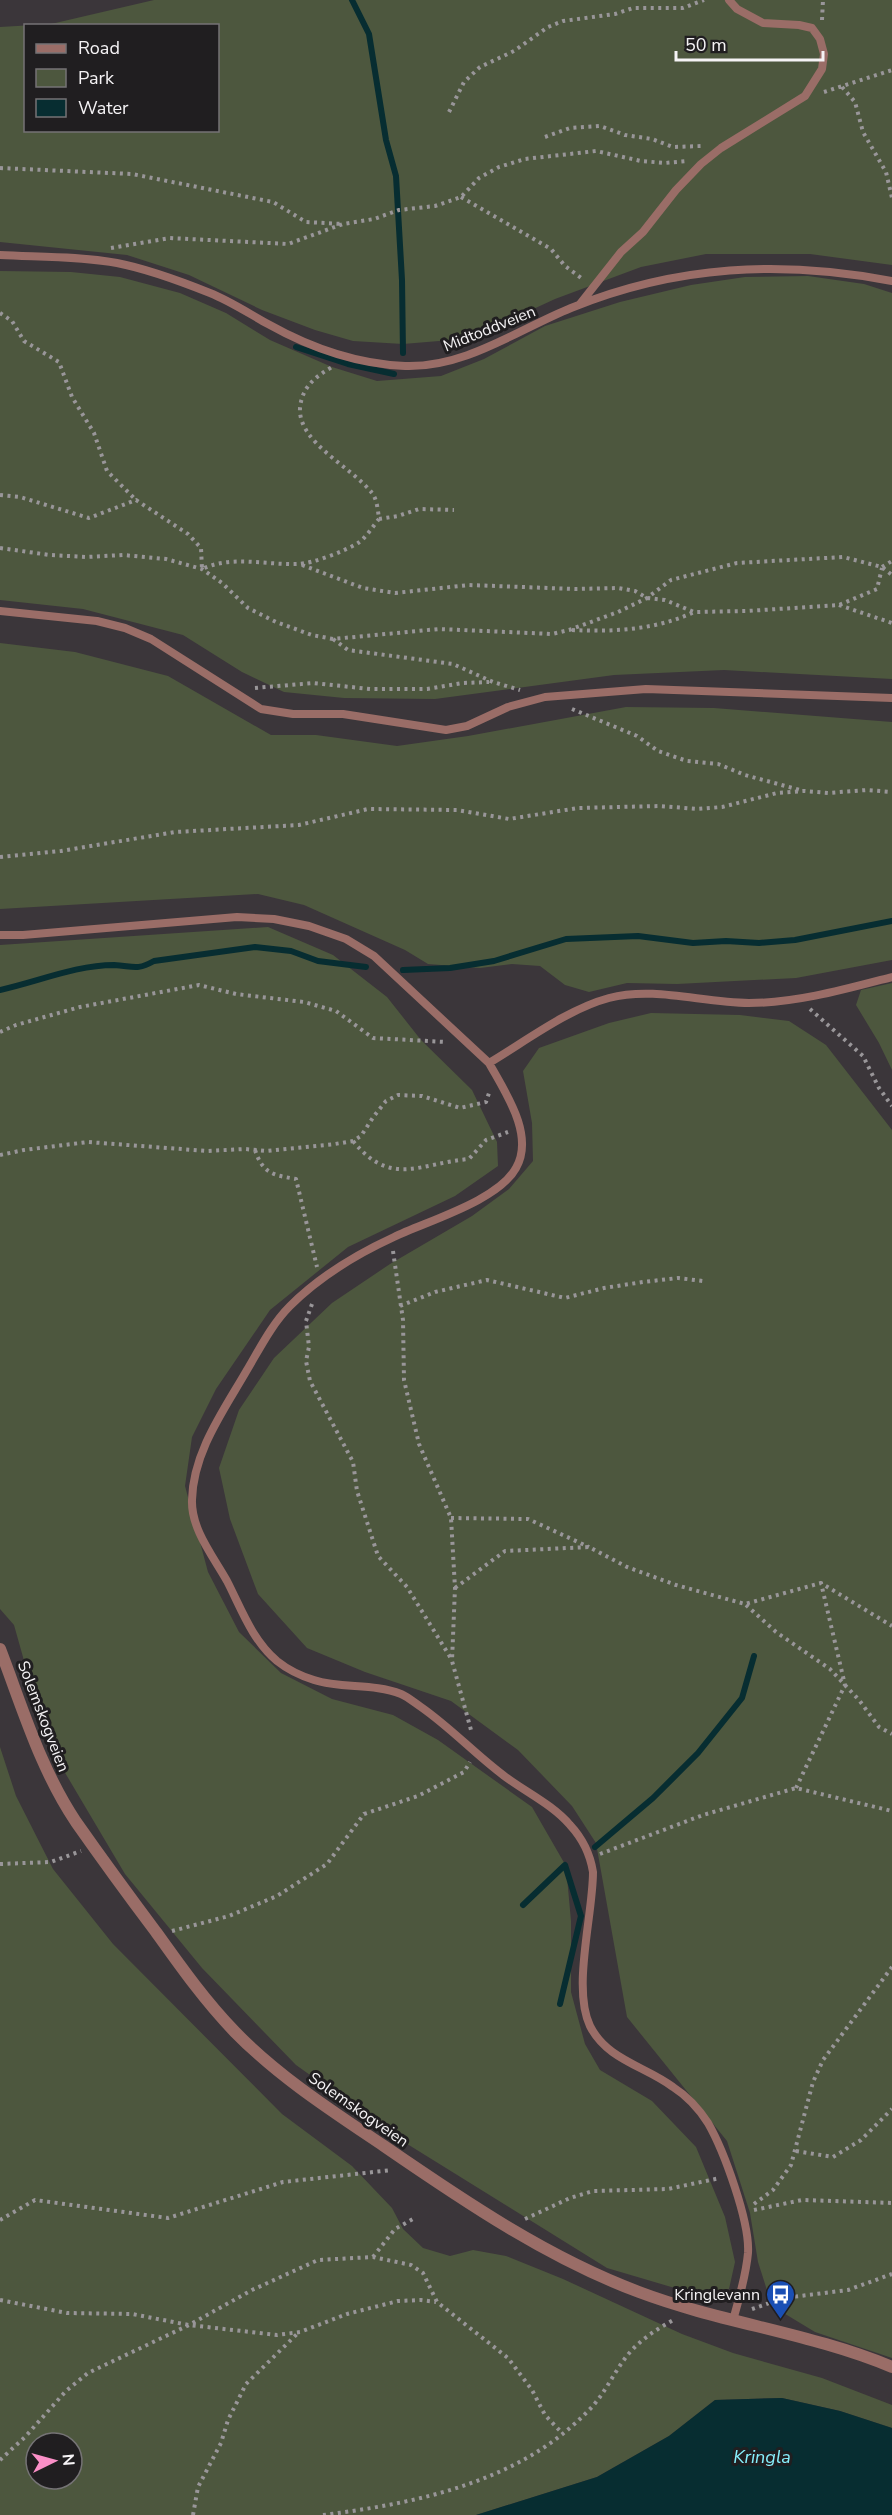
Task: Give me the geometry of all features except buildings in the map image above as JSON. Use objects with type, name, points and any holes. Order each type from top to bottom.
[{"type":"street","name":"Solemskogveien","points":[[0,1649],[47,1773],[58,1794],[92,1846],[199,1992],[255,2052],[311,2096],[416,2168],[445,2193],[606,2279],[691,2309],[847,2351],[892,2367]]},
{"type":"lane","points":[[579,305],[621,252],[644,232],[676,190],[701,164],[716,152],[805,96],[822,69],[824,54],[820,39],[812,28],[763,23],[736,9],[729,0]]},
{"type":"lane","name":"Midtoddveien","points":[[0,255],[88,260],[140,268],[213,294],[311,346],[348,357],[407,366],[451,360],[503,340],[579,305],[662,279],[718,270],[809,269],[892,281]]},
{"type":"lane","points":[[0,611],[97,621],[125,628],[151,639],[261,709],[293,714],[343,714],[446,730],[466,726],[508,707],[544,697],[646,689],[892,698]]},
{"type":"lane","points":[[0,935],[237,917],[274,919],[309,926],[346,939],[374,956],[489,1063],[498,1078],[519,1128],[522,1148],[516,1170],[502,1186],[476,1201],[391,1238],[342,1265],[289,1307],[265,1339],[216,1422],[195,1473],[192,1499],[199,1531],[245,1619],[258,1640],[277,1660],[295,1673],[314,1680],[366,1686],[402,1694],[457,1734],[502,1775],[569,1823],[585,1844],[591,1857],[593,1885],[583,1978],[585,2012],[599,2040],[609,2050],[672,2086],[694,2105],[708,2123],[730,2175],[741,2213],[748,2252],[733,2320]]},
{"type":"lane","points":[[489,1063],[578,1010],[611,998],[645,993],[746,1003],[799,998],[892,977]]},
{"type":"path","points":[[449,112],[464,82],[480,66],[514,51],[548,27],[563,21],[615,14],[633,9],[683,8],[704,0]]},
{"type":"path","points":[[805,96],[842,87],[892,70]]},
{"type":"path","points":[[842,87],[855,102],[863,132],[886,172],[892,198]]},
{"type":"path","points":[[545,137],[570,128],[600,126],[625,135],[652,139],[673,147],[701,146],[716,152]]},
{"type":"path","points":[[105,249],[170,238],[288,244],[343,224],[374,219],[399,210],[435,206],[461,197],[479,178],[499,167],[525,159],[596,151],[641,161],[665,163],[688,160],[701,164]]},
{"type":"path","points":[[0,168],[132,174],[273,202],[306,222],[343,224]]},
{"type":"path","points":[[461,197],[551,249],[565,266],[594,287]]},
{"type":"path","points":[[0,313],[12,321],[24,341],[59,362],[72,397],[94,433],[106,471],[136,500],[188,534],[201,548],[202,569]]},
{"type":"path","points":[[348,357],[311,381],[301,396],[300,418],[307,434],[374,495],[380,519]]},
{"type":"path","points":[[0,495],[20,497],[89,518],[136,500]]},
{"type":"path","points":[[300,564],[360,542],[380,519],[420,509],[454,510]]},
{"type":"path","points":[[0,548],[50,555],[87,557],[123,555],[156,558],[202,569],[222,583],[248,608],[312,635],[333,639],[439,629],[552,634],[618,612],[647,598],[671,580],[737,563],[843,557],[882,567],[892,574]]},
{"type":"path","points":[[202,569],[217,562],[236,561],[300,564],[363,588],[395,593],[469,585],[575,589],[618,588],[635,591],[647,598],[665,600],[694,612]]},
{"type":"path","points":[[569,630],[606,632],[649,626],[674,621],[694,612],[839,605],[877,589],[882,567],[892,561]]},
{"type":"path","points":[[839,605],[892,623]]},
{"type":"path","points":[[227,687],[259,688],[313,683],[370,689],[427,689],[463,683],[493,682],[453,664],[348,650],[333,639]]},
{"type":"path","points":[[544,697],[637,736],[657,751],[687,762],[718,764],[746,775],[804,791],[892,792]]},
{"type":"path","points":[[0,857],[61,851],[175,832],[299,825],[368,809],[457,810],[509,819],[578,808],[722,807],[758,797],[804,791]]},
{"type":"path","points":[[0,1032],[16,1024],[80,1008],[199,985],[236,994],[304,1002],[336,1011],[373,1038],[469,1044]]},
{"type":"path","points":[[799,998],[863,1056],[879,1088],[892,1106]]},
{"type":"path","points":[[0,1155],[88,1142],[207,1151],[266,1151],[353,1141],[362,1136],[374,1116],[387,1101],[398,1095],[422,1096],[460,1108],[486,1102],[498,1078]]},
{"type":"path","points":[[353,1141],[364,1155],[383,1167],[422,1169],[447,1161],[469,1159],[486,1140],[519,1128]]},
{"type":"path","points":[[255,1150],[259,1163],[272,1175],[296,1179],[320,1281]]},
{"type":"path","points":[[391,1238],[403,1320],[404,1380],[419,1444],[451,1518],[455,1588],[452,1661]]},
{"type":"path","points":[[400,1306],[435,1292],[487,1280],[565,1298],[604,1288],[678,1278],[703,1281]]},
{"type":"path","points":[[158,1935],[229,1916],[277,1896],[327,1864],[364,1814],[418,1796],[464,1772],[476,1751],[452,1661],[407,1587],[378,1557],[357,1491],[353,1462],[326,1408],[312,1388],[306,1361],[309,1347],[306,1321],[312,1304],[308,1290]]},
{"type":"path","points":[[451,1518],[528,1519],[627,1567],[676,1585],[745,1604],[776,1632],[830,1669],[879,1727],[892,1734]]},
{"type":"path","points":[[455,1588],[505,1551],[589,1547]]},
{"type":"path","points":[[745,1604],[821,1583],[892,1626]]},
{"type":"path","points":[[796,1788],[844,1685],[821,1583]]},
{"type":"path","points":[[591,1857],[703,1815],[796,1788],[892,1811]]},
{"type":"path","points":[[0,1864],[51,1862],[64,1859],[92,1846]]},
{"type":"path","points":[[741,2213],[773,2190],[791,2165],[813,2082],[823,2060],[892,1967]]},
{"type":"path","points":[[796,2151],[833,2157],[861,2140],[892,2109]]},
{"type":"path","points":[[0,2220],[35,2200],[168,2218],[283,2182],[416,2168]]},
{"type":"path","points":[[509,2226],[570,2198],[593,2191],[668,2189],[730,2175]]},
{"type":"path","points":[[741,2213],[802,2200],[892,2203]]},
{"type":"path","points":[[373,2257],[395,2229],[413,2219]]},
{"type":"path","points":[[0,2460],[25,2437],[66,2391],[88,2373],[189,2325],[252,2290],[318,2260],[373,2257],[411,2265],[423,2273],[437,2302],[508,2358],[532,2390],[545,2415],[562,2433]]},
{"type":"path","points":[[733,2320],[758,2305],[784,2298],[848,2290],[892,2274]]},
{"type":"path","points":[[0,2300],[67,2313],[132,2314],[189,2325],[277,2335],[300,2332],[347,2314],[398,2301],[437,2302]]},
{"type":"path","points":[[323,2515],[369,2509],[439,2494],[494,2475],[544,2447],[562,2433],[590,2409],[630,2352],[647,2335],[691,2309]]},
{"type":"path","points":[[193,2515],[198,2487],[221,2444],[228,2420],[246,2384],[300,2332]]},
{"type":"green space","points":[[154,0],[892,0],[892,265],[810,254],[706,254],[641,267],[555,299],[503,323],[451,340],[403,344],[353,341],[315,330],[262,310],[189,275],[127,255],[0,242],[0,27],[24,26],[24,132],[219,132],[219,24],[51,24]]},
{"type":"green space","points":[[0,271],[71,272],[120,277],[180,293],[226,313],[270,340],[332,367],[377,381],[441,376],[484,359],[545,326],[620,302],[691,285],[745,277],[808,276],[864,284],[892,293],[892,679],[724,670],[614,675],[435,699],[344,698],[284,692],[242,672],[183,635],[83,609],[0,600]]},
{"type":"green space","points":[[0,643],[75,652],[168,676],[271,735],[316,735],[397,746],[468,736],[626,707],[714,708],[892,722],[892,960],[796,978],[677,984],[627,983],[589,992],[565,985],[540,966],[512,964],[480,968],[428,964],[405,950],[304,905],[258,894],[0,909]]},
{"type":"green space","points":[[268,927],[333,955],[387,997],[421,1040],[472,1090],[497,1142],[498,1166],[455,1196],[348,1247],[270,1310],[216,1389],[192,1437],[185,1486],[208,1572],[239,1632],[281,1673],[332,1699],[393,1715],[438,1740],[532,1807],[566,1866],[571,1921],[571,1992],[585,2044],[600,2070],[652,2101],[696,2147],[725,2217],[735,2262],[729,2289],[695,2294],[607,2268],[404,2142],[296,2065],[202,1968],[125,1874],[64,1771],[30,1682],[14,1625],[0,1609],[0,945]]},
{"type":"green space","points":[[892,983],[892,1070],[856,1005],[861,990]]},
{"type":"green space","points":[[651,1013],[740,1015],[789,1021],[826,1045],[892,1130],[892,2358],[815,2332],[772,2306],[758,2262],[750,2213],[727,2141],[627,2017],[596,1843],[572,1806],[518,1750],[451,1701],[365,1672],[307,1648],[258,1594],[230,1519],[219,1468],[239,1410],[274,1358],[332,1303],[390,1264],[472,1216],[509,1189],[533,1161],[532,1123],[523,1071],[539,1048],[609,1023]]},
{"type":"green space","points":[[0,1747],[16,1796],[53,1869],[113,1944],[282,2114],[352,2166],[392,2208],[403,2229],[423,2248],[450,2256],[473,2250],[506,2256],[563,2279],[682,2334],[733,2353],[822,2378],[892,2405],[892,2428],[840,2411],[782,2398],[715,2400],[669,2436],[597,2477],[476,2515],[0,2515]]},
{"type":"water","name":"Kringla","points":[[782,2398],[840,2411],[892,2428],[892,2515],[476,2515],[597,2477],[669,2436],[715,2400]]},
{"type":"waterway","points":[[352,0],[369,34],[386,140],[396,176],[402,280],[403,353]]},
{"type":"waterway","points":[[296,347],[348,364],[394,374]]},
{"type":"waterway","points":[[403,970],[450,968],[494,961],[566,939],[638,936],[693,943],[726,941],[759,943],[795,940],[892,921]]},
{"type":"waterway","points":[[0,990],[85,968],[114,965],[138,967],[154,961],[255,947],[291,951],[318,961],[366,967]]},
{"type":"waterway","points":[[595,1847],[653,1798],[698,1753],[742,1698],[754,1656]]},
{"type":"waterway","points":[[523,1905],[565,1865],[581,1916],[560,2004]]},
{"type":"place","name":"Kringlevann","points":[[781,2320]]}]
